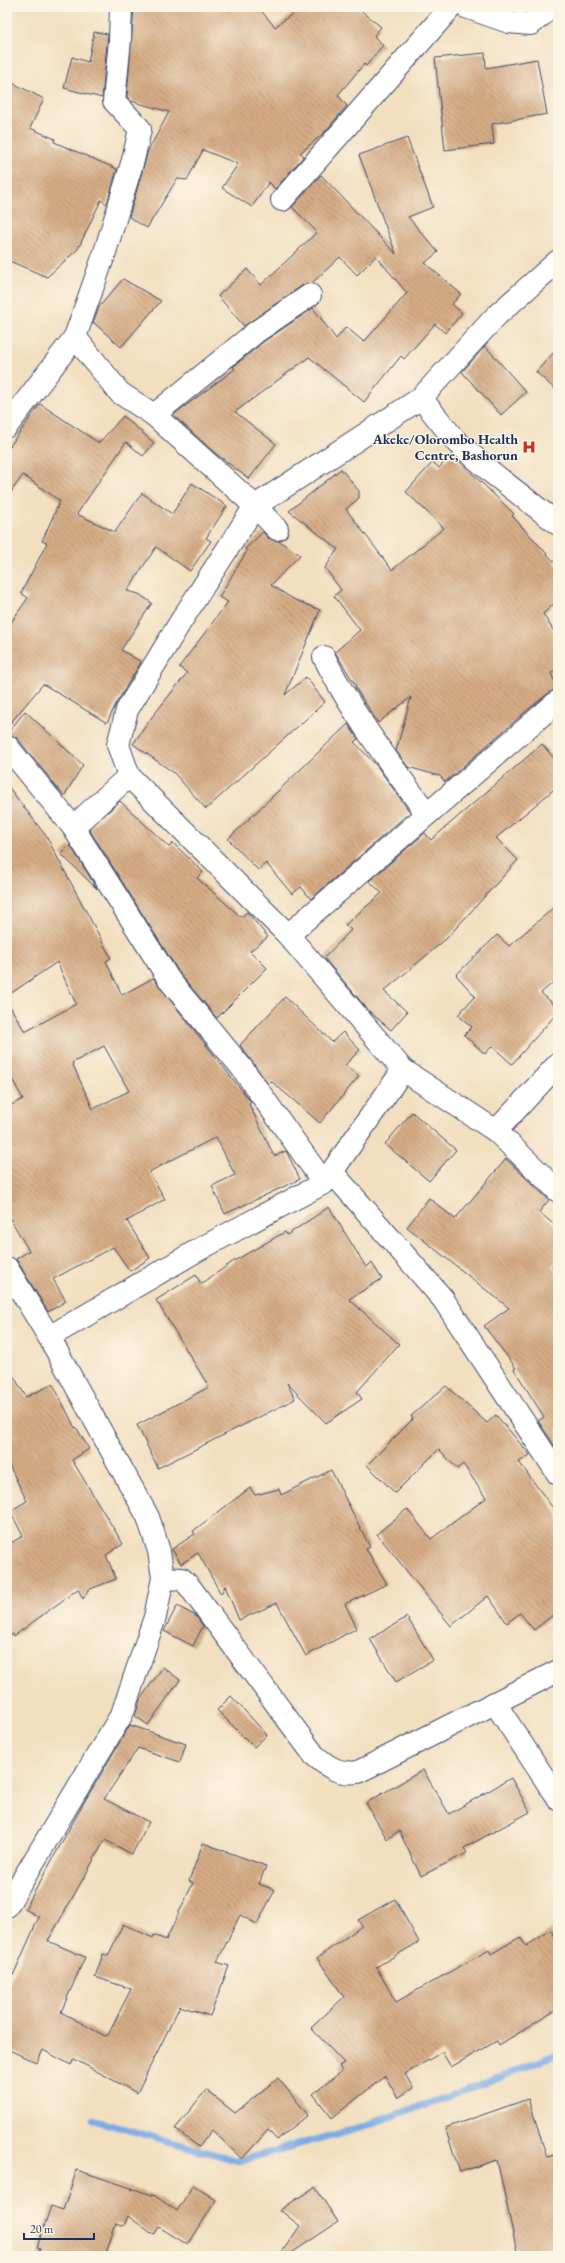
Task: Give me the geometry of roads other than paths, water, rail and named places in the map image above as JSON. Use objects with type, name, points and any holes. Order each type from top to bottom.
[{"type":"street","points":[[7,426],[75,337],[106,252],[133,160],[140,128],[114,101],[120,40],[121,7]]},
{"type":"street","points":[[282,200],[451,7]]},
{"type":"street","points":[[466,7],[509,22],[531,24],[542,15],[546,7]]},
{"type":"street","points":[[558,261],[496,316],[421,398],[256,506],[181,621],[127,710],[118,745],[129,776],[288,935],[403,1070],[496,1131],[558,1191]]},
{"type":"street","points":[[154,415],[256,332],[310,295]]},
{"type":"street","points":[[75,337],[120,393],[154,415],[256,506],[277,529]]},
{"type":"street","points":[[421,398],[455,440],[491,472],[558,524]]},
{"type":"street","points":[[324,657],[342,693],[375,744],[427,814]]},
{"type":"street","points":[[288,935],[558,701]]},
{"type":"street","points":[[7,746],[73,827],[170,981],[242,1068],[328,1177],[443,1299],[558,1474]]},
{"type":"street","points":[[73,827],[129,776]]},
{"type":"street","points":[[496,1131],[558,1064]]},
{"type":"street","points":[[49,1337],[198,1250],[328,1177],[403,1070]]},
{"type":"street","points":[[7,1268],[49,1337],[148,1517],[159,1551],[163,1578],[155,1617],[122,1714],[7,1906]]},
{"type":"street","points":[[163,1578],[175,1577],[182,1580],[189,1586],[314,1755],[326,1766],[338,1772],[347,1774],[358,1772],[558,1671]]},
{"type":"street","points":[[495,1703],[558,1799]]},
{"type":"waterway","points":[[93,2120],[239,2161],[361,2127],[481,2085],[558,2054]]},
{"type":"place","name":"Akeke/Olorombo Health Centre, Bashorun","points":[[529,447]]}]
